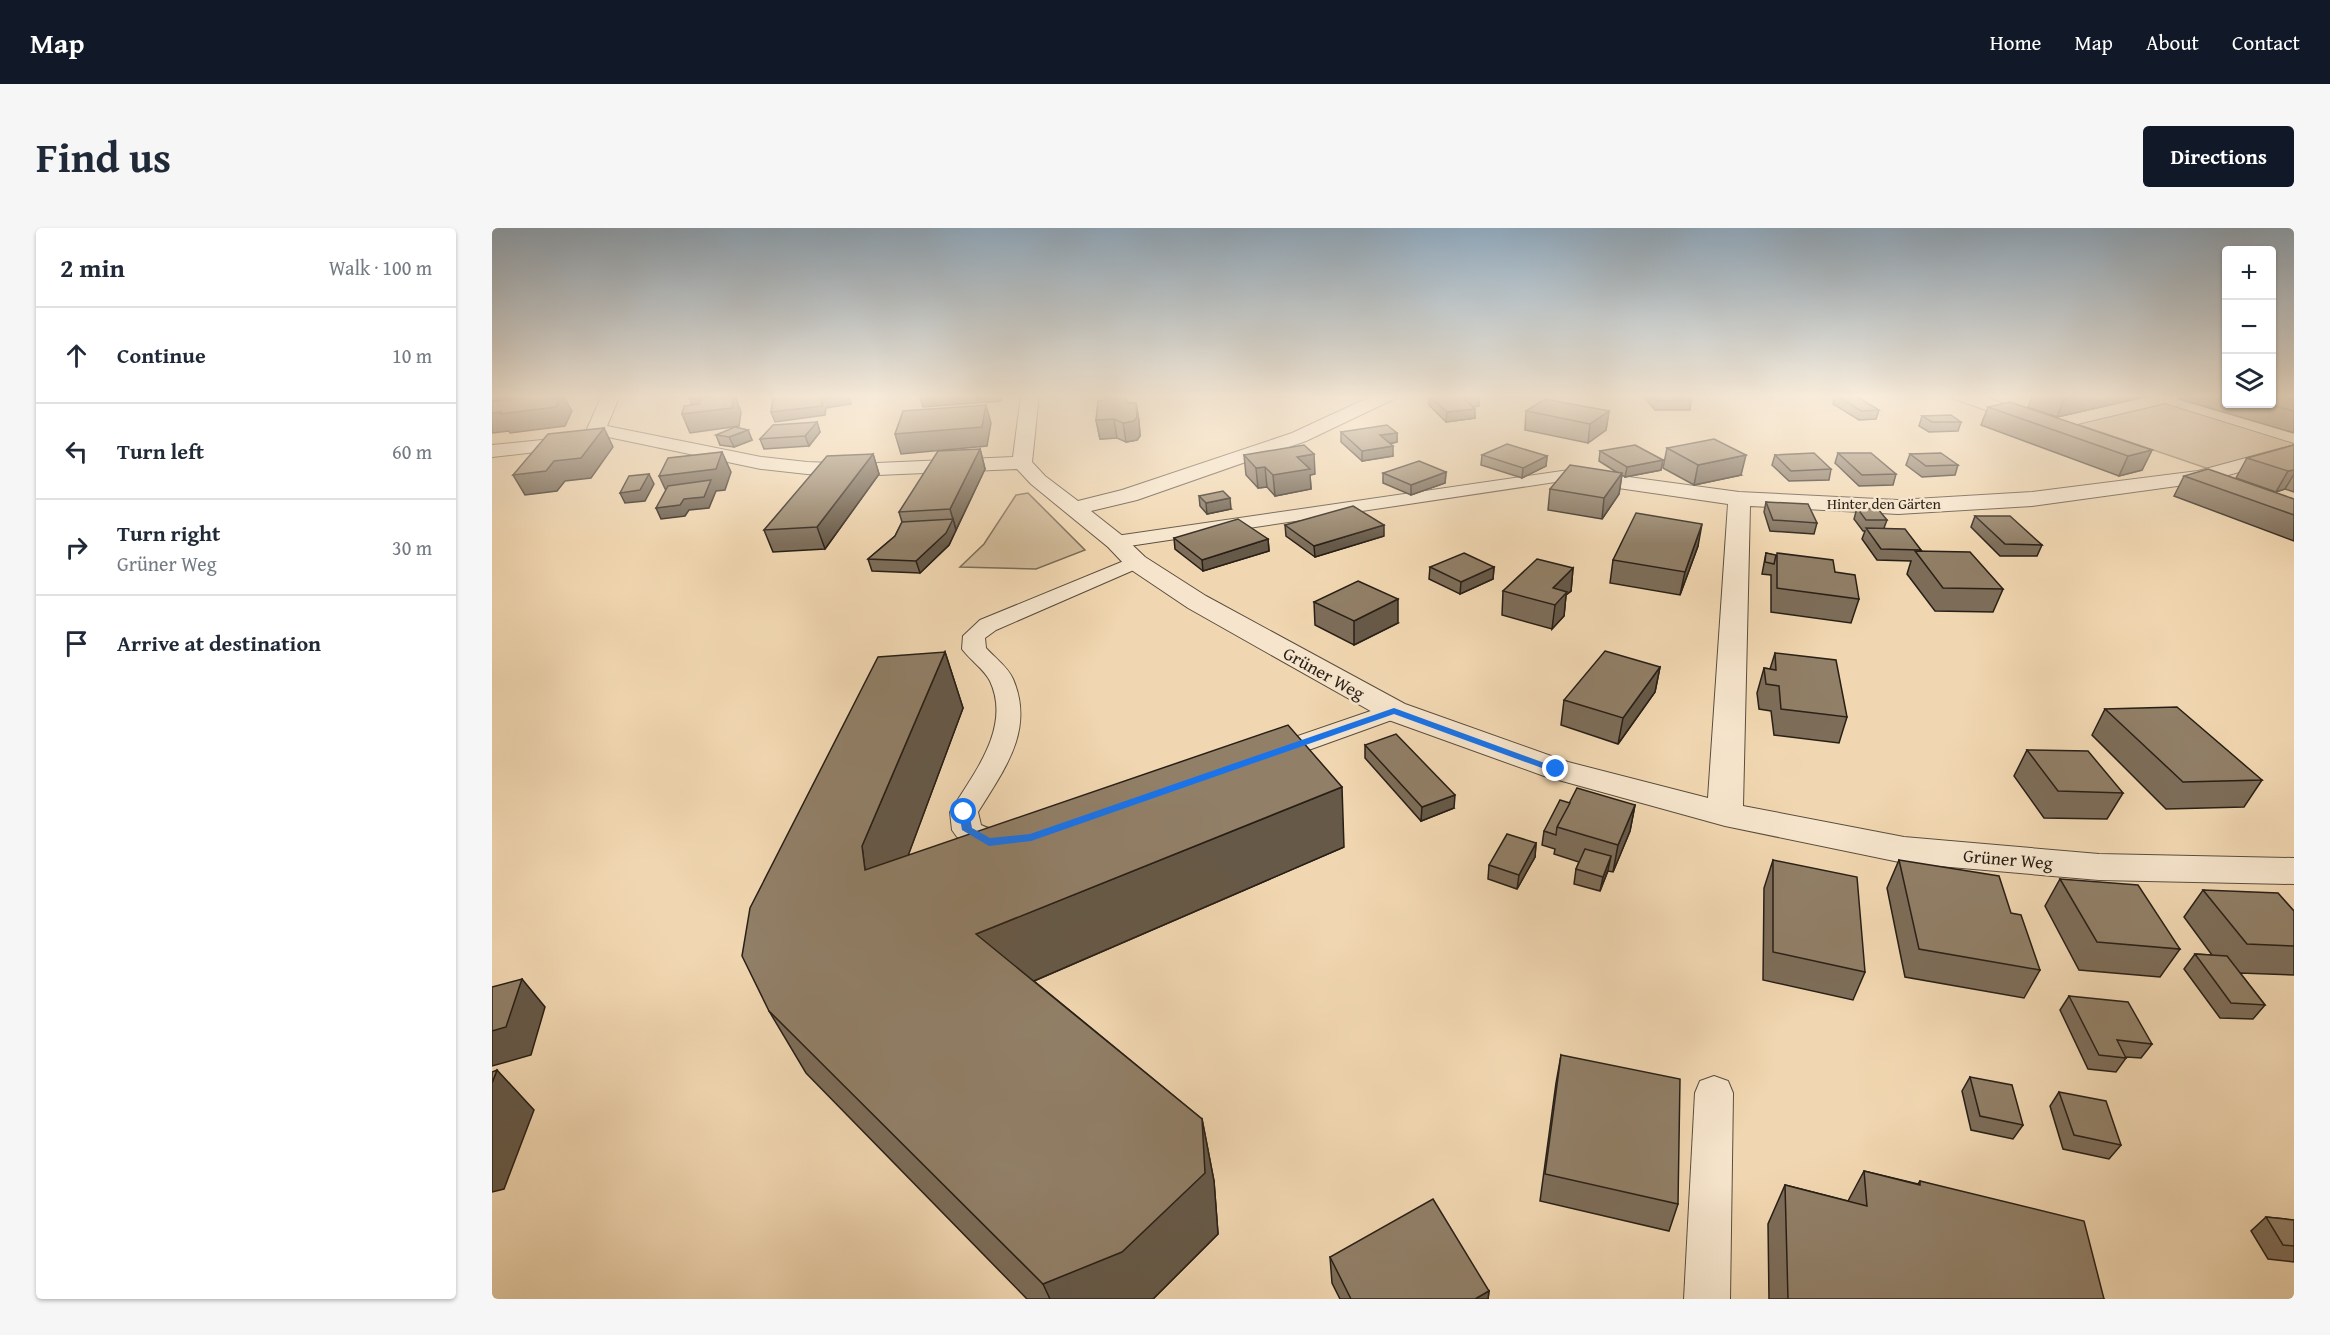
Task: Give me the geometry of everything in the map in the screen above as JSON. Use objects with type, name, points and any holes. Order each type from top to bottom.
[{"type":"street","points":[[492,452],[551,445]]},
{"type":"street","points":[[674,445],[761,462],[807,468],[855,470],[1022,463],[1024,445]]},
{"type":"street","points":[[1075,508],[1129,495],[1276,445]]},
{"type":"street","name":"Hinter den Gärten","points":[[1569,475],[1739,499],[1898,507],[2032,500],[2199,477],[2294,451]]},
{"type":"street","points":[[2156,462],[2231,488]]},
{"type":"street","name":"Grüner Weg","points":[[1022,463],[1038,480],[1126,552],[1197,602],[1394,711],[1556,769],[1725,814],[1904,850],[2099,867],[2294,871]]},
{"type":"street","points":[[1725,814],[1739,499]]},
{"type":"lane","points":[[1031,837],[989,842],[967,830],[964,812],[998,759],[1010,711],[1001,678],[974,649],[974,636],[988,625],[1126,552],[1569,475]]},
{"type":"lane","points":[[1246,764],[1394,711]]},
{"type":"lane","points":[[1707,1299],[1714,1093]]},
{"type":"shaded area","points":[[2139,445],[2294,445],[2294,445],[2209,469]]},
{"type":"shaded area","points":[[1028,493],[1085,550],[1036,569],[960,567],[984,544],[1016,495]]},
{"type":"building","points":[[539,445],[591,445],[581,458],[554,461],[546,471],[513,475]]},
{"type":"building","points":[[1304,445],[1314,454],[1297,457],[1310,469],[1273,475],[1265,467],[1256,468],[1244,455]]},
{"type":"building","points":[[1355,445],[1393,446],[1362,451]]},
{"type":"building","points":[[1505,445],[1510,445],[1547,456],[1523,468],[1482,455]]},
{"type":"building","points":[[1635,445],[1663,460],[1627,467],[1600,451]]},
{"type":"building","points":[[1683,445],[1726,445],[1746,455],[1698,465],[1667,448]]},
{"type":"building","points":[[2097,445],[2137,445],[2152,450],[2128,456]]},
{"type":"building","points":[[2294,445],[2294,470],[2288,471],[2247,458]]},
{"type":"building","points":[[980,449],[950,509],[899,512],[938,451]]},
{"type":"building","points":[[722,452],[716,469],[659,476],[668,458]]},
{"type":"building","points":[[1814,453],[1831,469],[1791,471],[1775,455]]},
{"type":"building","points":[[1838,453],[1871,453],[1896,474],[1862,475]]},
{"type":"building","points":[[1941,453],[1958,465],[1926,466],[1910,454]]},
{"type":"building","points":[[873,454],[817,527],[764,530],[827,456]]},
{"type":"building","points":[[1419,461],[1446,472],[1411,485],[1383,473]]},
{"type":"building","points":[[1570,465],[1622,473],[1604,498],[1550,489]]},
{"type":"building","points":[[2208,469],[2294,499],[2294,515],[2184,476]]},
{"type":"building","points":[[649,474],[640,490],[620,493],[629,476]]},
{"type":"building","points":[[711,480],[704,497],[684,499],[680,505],[656,508],[668,486]]},
{"type":"building","points":[[1223,491],[1230,498],[1206,503],[1199,496]]},
{"type":"building","points":[[1766,502],[1808,504],[1817,523],[1773,520]]},
{"type":"building","points":[[1353,506],[1384,525],[1314,546],[1285,525]]},
{"type":"building","points":[[1857,508],[1878,509],[1887,520],[1866,520]]},
{"type":"building","points":[[1636,513],[1702,524],[1685,572],[1613,560]]},
{"type":"building","points":[[1975,516],[2010,516],[2042,545],[2005,544]]},
{"type":"building","points":[[953,519],[946,533],[916,561],[868,559],[895,536],[902,522]]},
{"type":"building","points":[[1238,519],[1268,539],[1202,560],[1174,538]]},
{"type":"building","points":[[1866,528],[1905,529],[1921,550],[1881,549]]},
{"type":"building","points":[[1915,551],[1970,552],[2003,589],[1943,588]]},
{"type":"building","points":[[1464,553],[1494,567],[1461,582],[1430,567]]},
{"type":"building","points":[[1766,553],[1776,555],[1774,564],[1765,562]]},
{"type":"building","points":[[1777,553],[1833,560],[1835,572],[1855,575],[1859,599],[1777,588]]},
{"type":"building","points":[[1537,559],[1573,568],[1553,588],[1567,592],[1555,605],[1503,591]]},
{"type":"building","points":[[1358,581],[1398,599],[1354,621],[1314,602]]},
{"type":"building","points":[[1605,651],[1660,667],[1623,718],[1564,700]]},
{"type":"building","points":[[945,652],[862,846],[865,870],[1288,725],[1342,787],[976,934],[1202,1119],[1205,1173],[1122,1252],[1043,1284],[769,1011],[742,956],[750,908],[878,657]]},
{"type":"building","points":[[1775,653],[1836,660],[1847,717],[1781,709],[1779,686],[1766,684],[1764,668],[1776,670]]},
{"type":"building","points":[[2177,707],[2262,780],[2183,782],[2105,709]]},
{"type":"building","points":[[1396,734],[1455,795],[1422,807],[1365,745]]},
{"type":"building","points":[[2027,750],[2088,751],[2123,793],[2058,791]]},
{"type":"building","points":[[1577,788],[1635,805],[1618,845],[1557,827]]},
{"type":"building","points":[[1560,800],[1570,803],[1557,827],[1556,835],[1544,831]]},
{"type":"building","points":[[1507,834],[1536,843],[1519,875],[1489,865]]},
{"type":"building","points":[[1585,849],[1611,856],[1603,877],[1576,869]]},
{"type":"building","points":[[1773,860],[1857,877],[1865,972],[1773,952]]},
{"type":"building","points":[[1899,860],[1999,876],[2011,913],[2021,915],[2040,970],[1919,949]]},
{"type":"building","points":[[2060,879],[2138,885],[2180,949],[2097,942]]},
{"type":"building","points":[[2203,890],[2278,893],[2294,911],[2294,946],[2247,944]]},
{"type":"building","points":[[2195,954],[2227,956],[2265,1005],[2231,1003]]},
{"type":"building","points":[[522,979],[506,1027],[492,1031],[492,987]]},
{"type":"building","points":[[2069,996],[2128,1002],[2152,1044],[2117,1040],[2126,1058],[2099,1055]]},
{"type":"building","points":[[1561,1055],[1680,1079],[1678,1204],[1545,1174]]},
{"type":"building","points":[[497,1070],[492,1083],[492,1072]]},
{"type":"building","points":[[1970,1077],[2012,1085],[2023,1125],[1980,1116]]},
{"type":"building","points":[[2059,1092],[2106,1101],[2121,1145],[2074,1135]]},
{"type":"building","points":[[1864,1171],[1920,1185],[1920,1181],[2084,1221],[2104,1299],[1788,1299],[1785,1185],[1867,1206]]},
{"type":"building","points":[[1433,1199],[1489,1291],[1475,1299],[1351,1299],[1330,1257]]},
{"type":"building","points":[[2266,1217],[2294,1220],[2294,1246],[2283,1245]]},
{"type":"route","points":[[964,812],[967,830],[989,842],[1031,837],[1394,711],[1556,769]]}]
